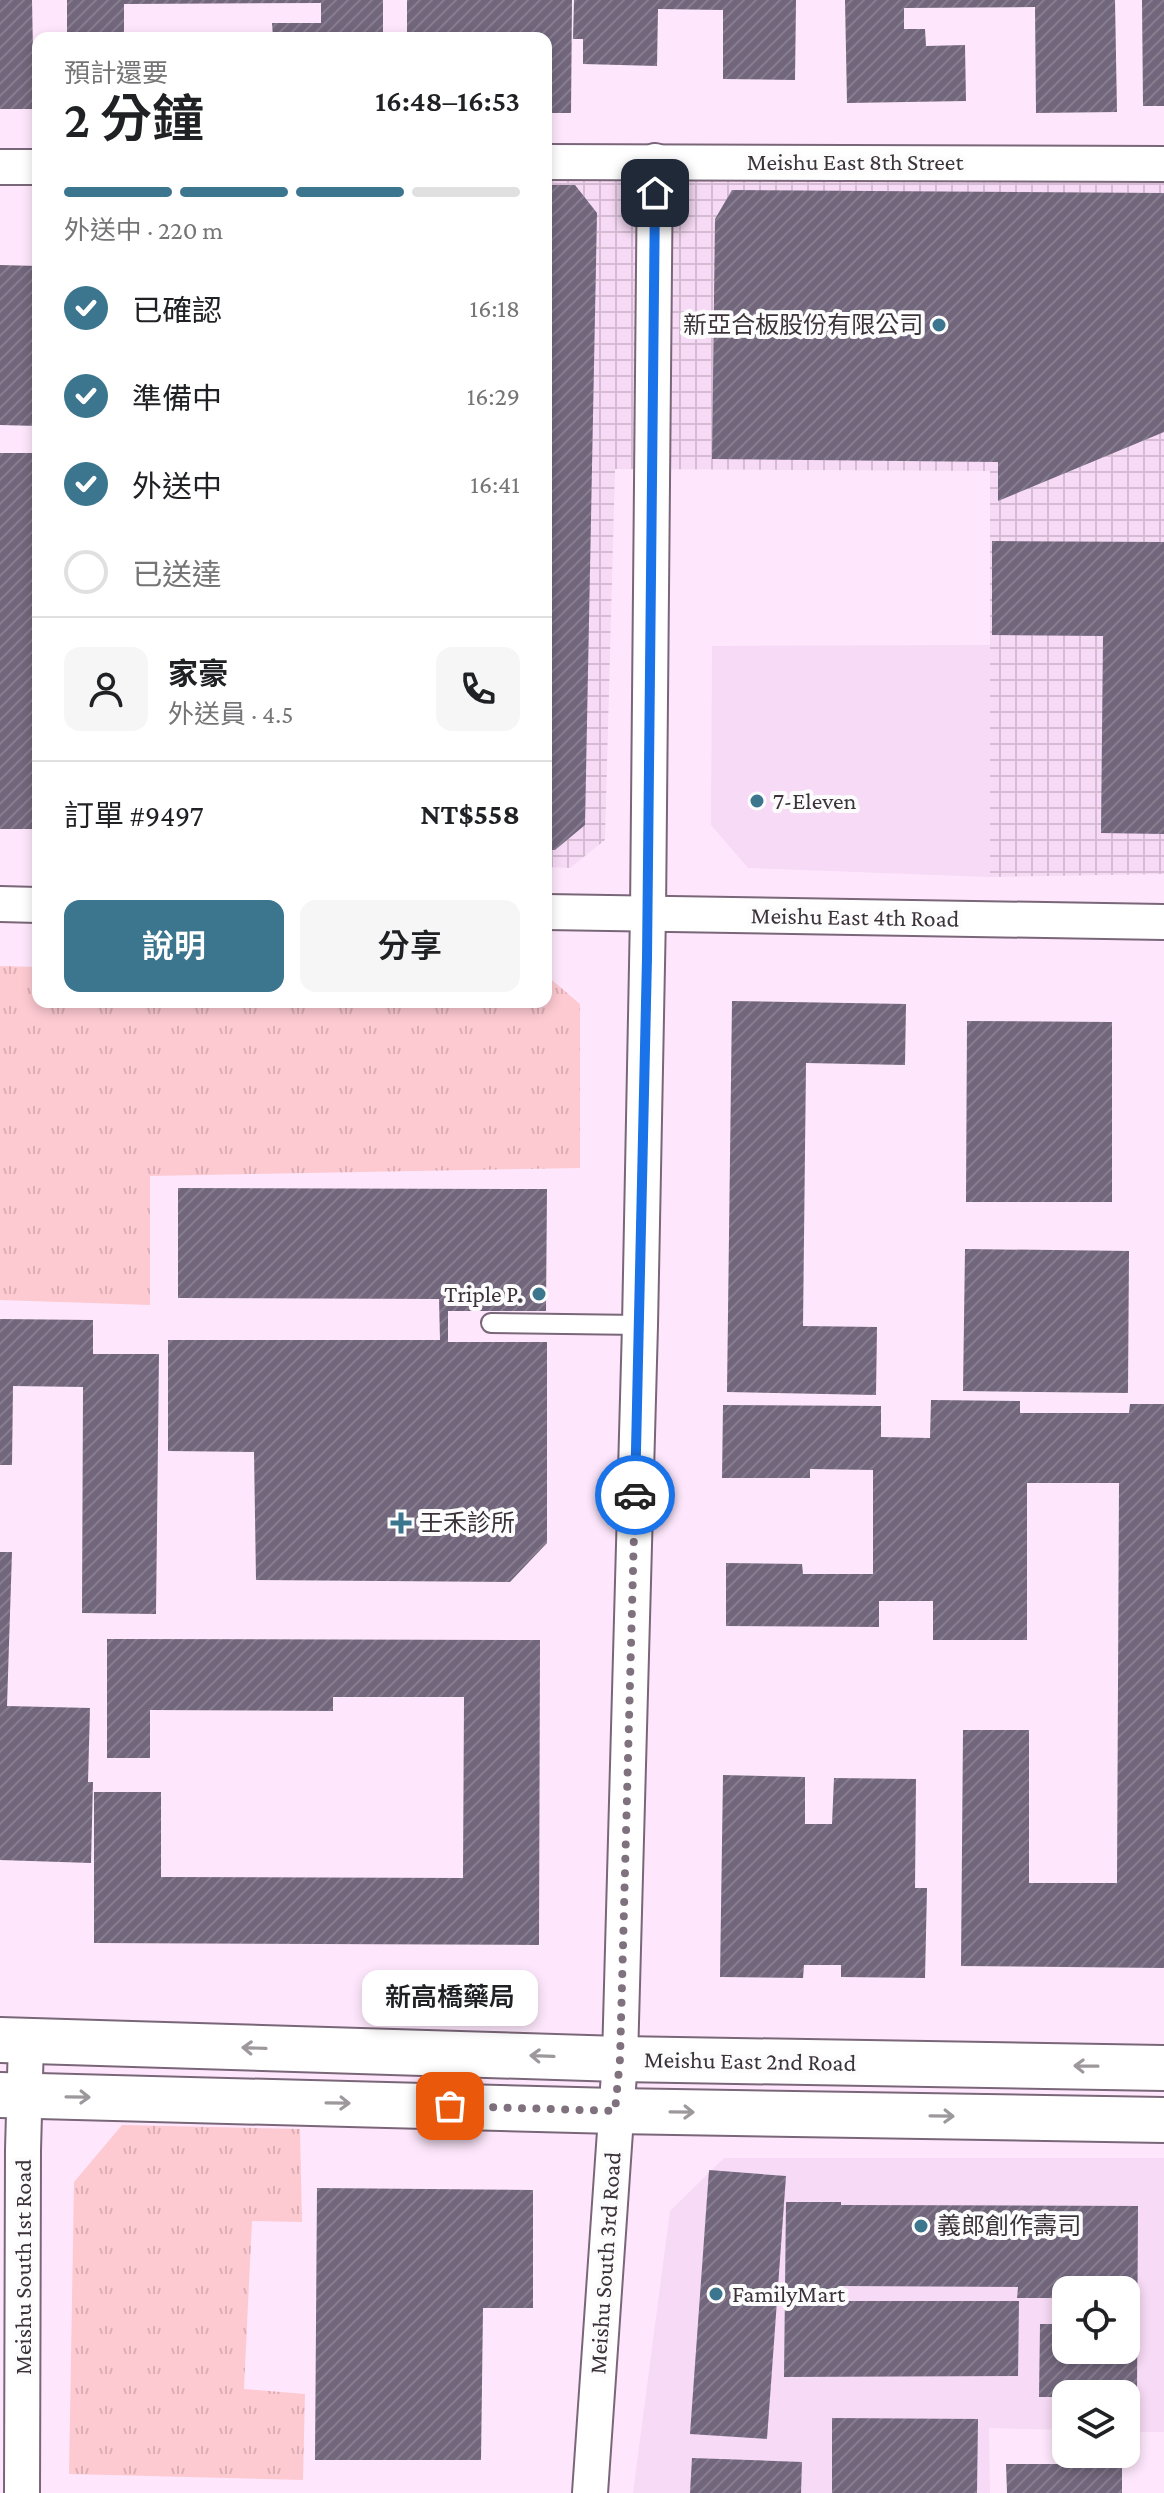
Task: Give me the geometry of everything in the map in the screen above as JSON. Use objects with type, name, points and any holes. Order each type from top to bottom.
[{"type":"street","name":"Meishu South 3rd Road","points":[[590,2493],[620,2059],[648,914],[655,161]]},
{"type":"street","name":"Meishu East 8th Street","points":[[552,162],[1164,164]]},
{"type":"street","points":[[0,167],[32,167]]},
{"type":"street","points":[[0,904],[32,905]]},
{"type":"street","name":"Meishu East 4th Road","points":[[552,912],[1164,922]]},
{"type":"street","name":"Meishu East 2nd Road","points":[[13,2040],[620,2059],[1164,2068]]},
{"type":"street","name":"Meishu South 1st Road","points":[[13,2040],[22,2493]]},
{"type":"street","points":[[12,2095],[615,2111],[1164,2120]]},
{"type":"lane","points":[[491,1323],[640,1325]]},
{"type":"shaded area","points":[[552,179],[1164,183],[1164,874],[990,877],[990,471],[615,469],[605,840],[570,868],[552,867]]},
{"type":"shaded area","points":[[990,645],[990,877],[748,868],[711,825],[712,646]]},
{"type":"shaded area","points":[[724,2158],[1164,2158],[1164,2432],[1140,2432],[1140,2380],[1052,2380],[1052,2430],[989,2428],[990,2493],[633,2493],[670,2211]]},
{"type":"green space","points":[[0,966],[32,967],[32,1008],[552,1008],[552,980],[580,1004],[580,1168],[150,1176],[150,1305],[0,1300]]},
{"type":"green space","points":[[122,2125],[300,2129],[302,2222],[252,2221],[244,2389],[305,2394],[303,2480],[69,2474],[74,2182]]},
{"type":"building","points":[[0,0],[32,0],[32,109],[0,109]]},
{"type":"building","points":[[67,0],[383,0],[383,32],[273,32],[272,23],[321,23],[321,3],[124,4],[124,32],[67,32]]},
{"type":"building","points":[[407,0],[572,0],[571,113],[552,113],[552,32],[407,32]]},
{"type":"building","points":[[574,0],[796,0],[795,80],[723,79],[723,10],[658,9],[657,66],[583,64],[583,39],[573,39]]},
{"type":"building","points":[[845,0],[1115,0],[1117,112],[1036,113],[1035,7],[904,8],[904,29],[925,29],[926,46],[965,45],[966,101],[847,103]]},
{"type":"building","points":[[1142,0],[1164,0],[1164,106],[1143,106]]},
{"type":"building","points":[[552,185],[575,185],[597,213],[585,825],[552,850]]},
{"type":"building","name":"新亞合板股份有限公司","points":[[732,190],[1164,193],[1164,432],[998,501],[998,462],[712,459],[715,219]]},
{"type":"building","points":[[0,265],[32,266],[32,426],[0,425]]},
{"type":"building","points":[[0,453],[32,453],[32,829],[0,829]]},
{"type":"building","points":[[992,541],[1164,542],[1164,834],[1101,833],[1103,636],[992,635]]},
{"type":"building","points":[[732,1001],[906,1004],[905,1065],[806,1063],[803,1326],[877,1327],[876,1395],[727,1392]]},
{"type":"building","points":[[967,1021],[1112,1022],[1112,1202],[966,1202]]},
{"type":"building","points":[[178,1188],[547,1189],[546,1311],[448,1311],[448,1342],[547,1342],[547,1543],[510,1582],[256,1580],[254,1452],[168,1451],[168,1340],[440,1340],[439,1299],[178,1298]]},
{"type":"building","points":[[965,1249],[1129,1251],[1128,1393],[963,1391]]},
{"type":"building","points":[[0,1319],[93,1320],[93,1354],[159,1354],[156,1614],[82,1613],[83,1387],[13,1386],[12,1465],[0,1465]]},
{"type":"building","points":[[931,1400],[1020,1401],[1020,1413],[1129,1413],[1130,1404],[1164,1404],[1164,1968],[961,1966],[963,1730],[1029,1730],[1029,1883],[1117,1883],[1119,1483],[1027,1483],[1027,1640],[933,1640],[933,1601],[879,1601],[879,1627],[726,1626],[726,1563],[802,1564],[803,1574],[873,1574],[873,1470],[810,1469],[810,1478],[722,1478],[723,1405],[881,1406],[881,1437],[930,1438]]},
{"type":"building","points":[[0,1552],[12,1552],[7,1706],[90,1708],[88,1782],[93,1782],[91,1863],[0,1860]]},
{"type":"building","points":[[107,1639],[540,1640],[539,1945],[94,1943],[94,1792],[161,1792],[161,1877],[463,1878],[464,1697],[333,1697],[333,1711],[150,1710],[150,1758],[107,1758]]},
{"type":"building","points":[[723,1775],[805,1777],[805,1824],[832,1824],[834,1778],[916,1779],[915,1888],[927,1888],[925,1978],[841,1977],[841,1965],[804,1965],[803,1978],[720,1977]]},
{"type":"building","points":[[709,2170],[786,2176],[767,2439],[690,2434]]},
{"type":"building","points":[[317,2188],[533,2190],[533,2308],[483,2308],[481,2460],[315,2460]]},
{"type":"building","points":[[786,2202],[1138,2206],[1138,2276],[1052,2276],[1052,2298],[1017,2298],[1018,2287],[841,2286],[839,2301],[1019,2301],[1018,2376],[784,2377]]},
{"type":"building","points":[[1040,2324],[1052,2324],[1052,2364],[1137,2364],[1137,2380],[1052,2380],[1052,2397],[1039,2397]]},
{"type":"building","points":[[832,2418],[978,2419],[977,2493],[832,2493]]},
{"type":"building","points":[[692,2458],[802,2462],[801,2493],[690,2493]]},
{"type":"building","points":[[1006,2464],[1052,2464],[1052,2468],[1122,2468],[1122,2493],[1007,2493]]},
{"type":"way so far","points":[[450,2106],[615,2111],[620,2059],[635,1495]]},
{"type":"place","name":"新亞合板股份有限公司","points":[[939,325]]},
{"type":"place","name":"7-Eleven","points":[[757,801]]},
{"type":"place","name":"Triple P.","points":[[539,1294]]},
{"type":"place","name":"壬禾診所","points":[[401,1523]]},
{"type":"place","name":"新高橋藥局","points":[[450,2106]]},
{"type":"place","name":"義郎創作壽司","points":[[921,2226]]},
{"type":"place","name":"FamilyMart","points":[[716,2294]]},
{"type":"route","points":[[635,1495],[647,958],[655,193]]}]
